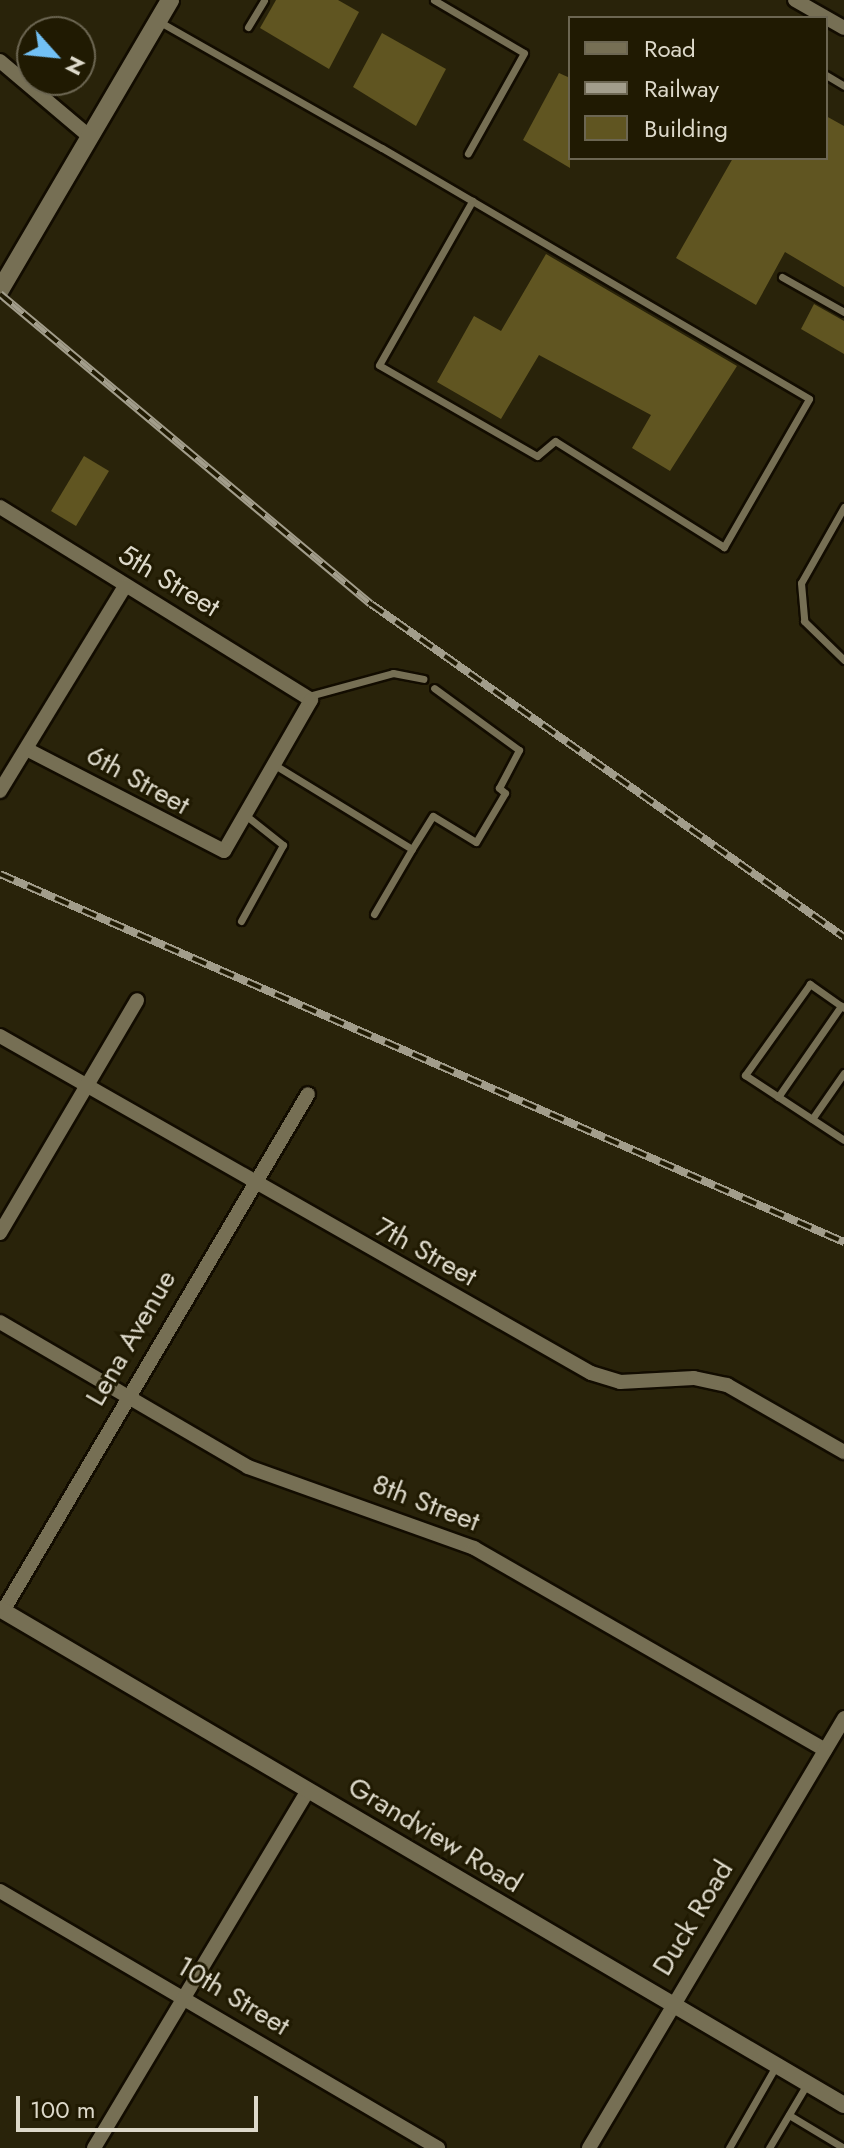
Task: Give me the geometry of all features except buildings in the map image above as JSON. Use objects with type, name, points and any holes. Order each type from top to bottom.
[{"type":"main road","points":[[0,290],[170,0]]},
{"type":"street","points":[[795,0],[823,16]]},
{"type":"street","points":[[0,61],[90,137]]},
{"type":"street","name":"5th Street","points":[[0,507],[310,698]]},
{"type":"street","points":[[0,791],[28,750],[125,586]]},
{"type":"street","points":[[249,818],[278,767],[310,698]]},
{"type":"street","name":"6th Street","points":[[28,750],[224,851],[249,818]]},
{"type":"street","points":[[0,1233],[137,1000]]},
{"type":"street","name":"7th Street","points":[[0,1036],[250,1184],[591,1373],[620,1382],[694,1378],[727,1385],[844,1452]]},
{"type":"street","name":"Lena Avenue","points":[[1,1610],[250,1184],[308,1094]]},
{"type":"street","name":"8th Street","points":[[0,1322],[248,1467],[474,1548],[825,1750]]},
{"type":"street","name":"Grandview Road","points":[[1,1610],[670,2006],[844,2105]]},
{"type":"street","name":"Duck Road","points":[[589,2148],[670,2006],[844,1718]]},
{"type":"street","points":[[94,2148],[308,1790]]},
{"type":"street","name":"10th Street","points":[[0,1891],[438,2148]]},
{"type":"lane","points":[[248,27],[264,0]]},
{"type":"lane","points":[[434,0],[524,53],[468,153]]},
{"type":"lane","points":[[158,21],[472,201],[809,399],[724,547],[555,441],[537,456],[379,365],[472,201]]},
{"type":"lane","points":[[782,277],[844,312]]},
{"type":"lane","points":[[844,507],[801,583],[804,621],[844,660]]},
{"type":"lane","points":[[310,698],[393,673],[423,679]]},
{"type":"lane","points":[[374,914],[433,816],[476,842],[505,793],[499,788],[519,750],[434,688]]},
{"type":"lane","points":[[278,767],[412,849]]},
{"type":"lane","points":[[241,921],[283,845],[249,818]]},
{"type":"lane","points":[[778,1097],[843,1007],[810,984],[745,1075],[778,1097],[844,1140]]},
{"type":"lane","points":[[812,1119],[844,1073]]},
{"type":"lane","points":[[729,2148],[776,2066]]},
{"type":"lane","points":[[769,2148],[807,2084]]},
{"type":"lane","points":[[789,2115],[844,2148]]},
{"type":"railway","points":[[0,294],[371,604],[844,937]]},
{"type":"railway","points":[[0,874],[844,1242]]}]
